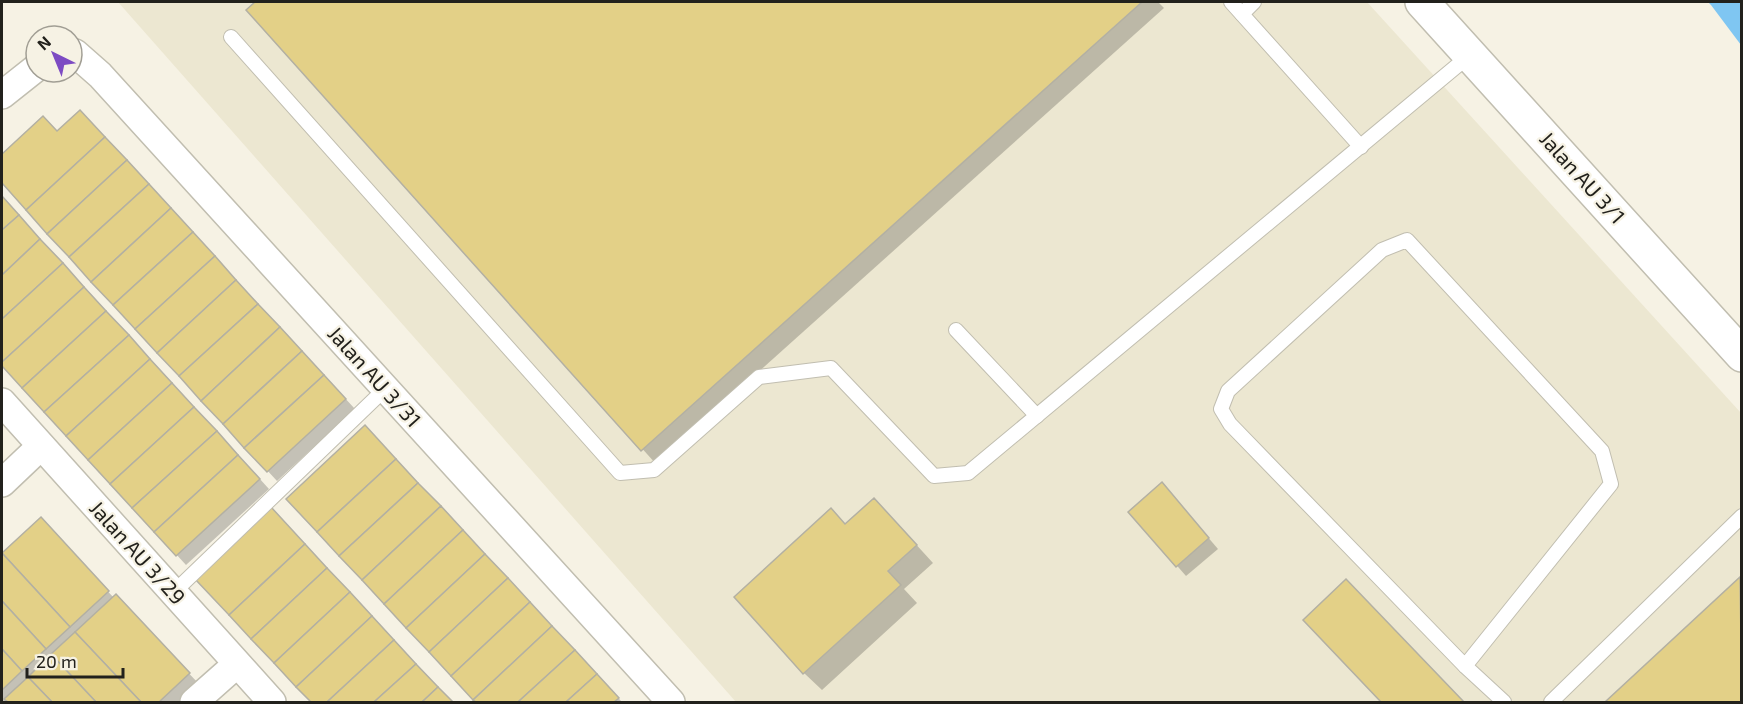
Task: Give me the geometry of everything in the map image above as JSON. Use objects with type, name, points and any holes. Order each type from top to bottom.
[{"type":"main road","name":"Jalan AU 3/1","points":[[1422,2],[1742,355]]},
{"type":"street","name":"Jalan AU 3/31","points":[[84,61],[100,75],[670,702]]},
{"type":"street","points":[[2,95],[24,78]]},
{"type":"street","name":"Jalan AU 3/29","points":[[2,402],[272,702]]},
{"type":"street","points":[[2,483],[41,446]]},
{"type":"street","points":[[194,702],[237,664]]},
{"type":"lane","points":[[1231,2],[1361,147]]},
{"type":"lane","points":[[1242,14],[1254,2]]},
{"type":"lane","points":[[231,37],[620,473],[654,470],[759,377],[831,368],[934,476],[968,473],[1470,56]]},
{"type":"lane","points":[[1465,666],[1611,484],[1602,451],[1407,240],[1382,250],[1313,312],[1228,391],[1221,409],[1230,424],[1465,666],[1504,702]]},
{"type":"lane","points":[[956,330],[1037,416]]},
{"type":"lane","points":[[173,593],[385,390]]},
{"type":"lane","points":[[1551,702],[1742,516]]},
{"type":"shaded area","points":[[118,2],[1367,2],[1741,413],[1741,702],[736,702]]},
{"type":"water","points":[[1708,2],[1741,2],[1741,45],[1711,5]]},
{"type":"building","points":[[255,2],[1142,2],[641,451],[246,10]]},
{"type":"building","points":[[80,110],[105,137],[26,210],[2,183],[2,154],[43,116],[57,131]]},
{"type":"building","points":[[105,137],[127,160],[47,234],[26,210]]},
{"type":"building","points":[[127,160],[149,184],[69,257],[47,234]]},
{"type":"building","points":[[149,184],[171,208],[91,282],[69,257]]},
{"type":"building","points":[[2,196],[19,215],[2,230]]},
{"type":"building","points":[[171,208],[193,232],[113,305],[91,282]]},
{"type":"building","points":[[19,215],[40,239],[2,275],[2,230]]},
{"type":"building","points":[[193,232],[215,256],[135,329],[113,305]]},
{"type":"building","points":[[40,239],[63,263],[2,319],[2,275]]},
{"type":"building","points":[[215,256],[236,280],[157,353],[135,329]]},
{"type":"building","points":[[63,263],[84,287],[2,362],[2,319]]},
{"type":"building","points":[[236,280],[258,304],[179,376],[157,353]]},
{"type":"building","points":[[84,287],[106,311],[22,388],[2,366],[2,362]]},
{"type":"building","points":[[258,304],[280,327],[201,401],[179,376]]},
{"type":"building","points":[[106,311],[129,335],[44,412],[22,388]]},
{"type":"building","points":[[280,327],[302,351],[223,424],[201,401]]},
{"type":"building","points":[[129,335],[150,359],[66,436],[44,412]]},
{"type":"building","points":[[302,351],[324,375],[244,448],[223,424]]},
{"type":"building","points":[[150,359],[172,383],[88,460],[66,436]]},
{"type":"building","points":[[324,375],[346,399],[267,472],[244,448]]},
{"type":"building","points":[[172,383],[194,407],[110,484],[88,460]]},
{"type":"building","points":[[194,407],[217,431],[132,508],[110,484]]},
{"type":"building","points":[[365,425],[396,459],[317,532],[286,499]]},
{"type":"building","points":[[217,431],[238,455],[154,532],[132,508]]},
{"type":"building","points":[[238,455],[260,479],[176,556],[154,532]]},
{"type":"building","points":[[396,459],[418,483],[339,556],[317,532]]},
{"type":"building","points":[[1162,482],[1209,538],[1176,567],[1128,512]]},
{"type":"building","points":[[418,483],[441,506],[362,580],[339,556]]},
{"type":"building","points":[[874,498],[917,545],[888,571],[901,585],[803,674],[734,597],[831,508],[845,524]]},
{"type":"building","points":[[441,506],[463,530],[384,604],[362,580]]},
{"type":"building","points":[[271,507],[305,544],[229,615],[195,579]]},
{"type":"building","points":[[41,517],[109,591],[70,627],[2,553]]},
{"type":"building","points":[[463,530],[485,554],[406,628],[384,604]]},
{"type":"building","points":[[305,544],[327,568],[251,639],[229,615]]},
{"type":"building","points":[[2,553],[70,627],[46,649],[2,601]]},
{"type":"building","points":[[485,554],[508,578],[429,652],[406,628]]},
{"type":"building","points":[[327,568],[350,592],[274,663],[251,639]]},
{"type":"building","points":[[1740,577],[1742,702],[1605,702]]},
{"type":"building","points":[[508,578],[530,602],[451,676],[429,652]]},
{"type":"building","points":[[1346,579],[1464,702],[1381,702],[1303,620]]},
{"type":"building","points":[[350,592],[372,616],[296,687],[274,663]]},
{"type":"building","points":[[116,594],[190,673],[159,702],[141,702],[75,632]]},
{"type":"building","points":[[2,601],[46,649],[22,671],[2,649]]},
{"type":"building","points":[[530,602],[552,626],[473,700],[451,676]]},
{"type":"building","points":[[372,616],[394,640],[327,702],[311,702],[296,687]]},
{"type":"building","points":[[552,626],[575,650],[518,702],[476,702],[473,700]]},
{"type":"building","points":[[75,632],[141,702],[96,702],[51,654]]},
{"type":"building","points":[[394,640],[416,664],[374,702],[327,702]]},
{"type":"building","points":[[2,649],[22,671],[2,690]]},
{"type":"building","points":[[575,650],[597,674],[566,702],[518,702]]},
{"type":"building","points":[[51,654],[96,702],[52,702],[28,677]]},
{"type":"building","points":[[416,664],[438,687],[422,702],[374,702]]},
{"type":"building","points":[[597,674],[619,698],[614,702],[566,702]]},
{"type":"building","points":[[28,677],[52,702],[8,702],[4,699]]},
{"type":"building","points":[[438,687],[453,702],[422,702]]}]
